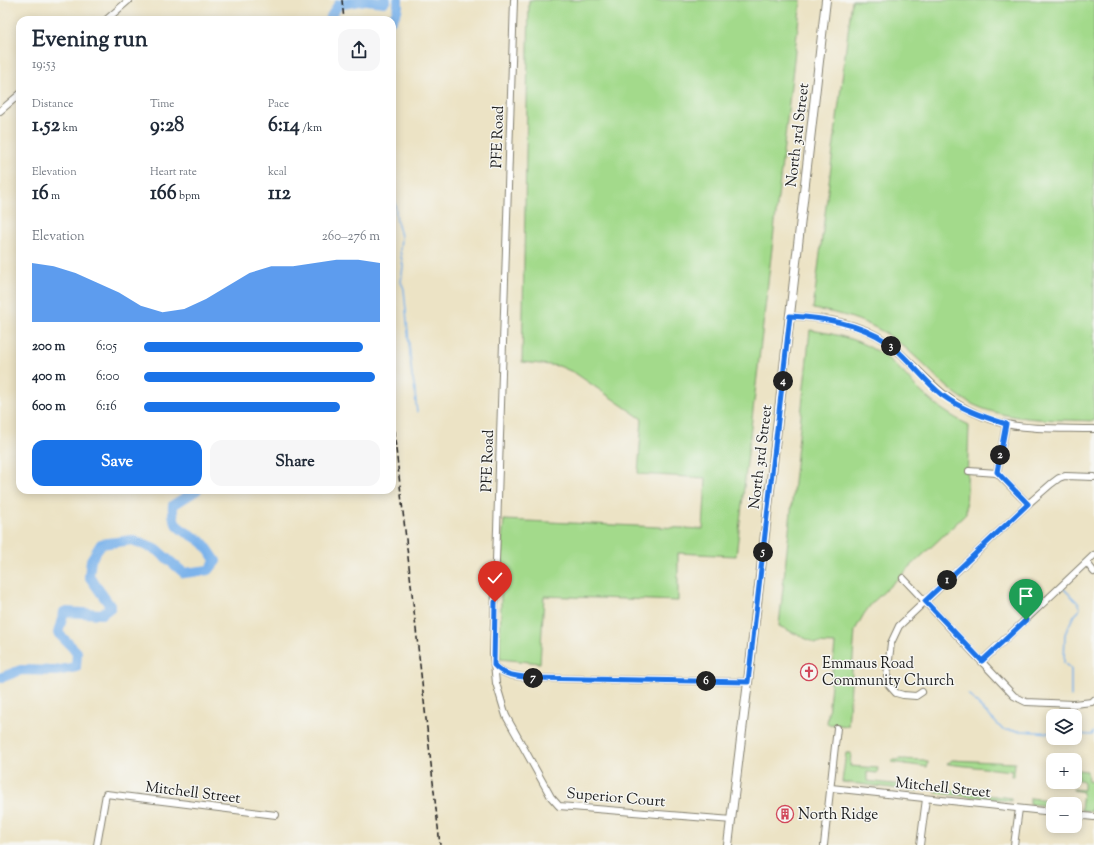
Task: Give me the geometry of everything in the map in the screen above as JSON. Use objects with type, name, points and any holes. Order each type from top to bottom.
[{"type":"main road","name":"North 3rd Street","points":[[728,845],[826,0]]},
{"type":"street","points":[[111,16],[129,0]]},
{"type":"street","name":"PFE Road","points":[[494,665],[514,0]]},
{"type":"street","points":[[0,111],[16,97]]},
{"type":"street","points":[[790,316],[830,320],[851,325],[870,333],[887,342],[942,395],[974,413],[1006,424],[1094,429]]},
{"type":"street","points":[[997,472],[1006,424]]},
{"type":"street","points":[[968,471],[997,472],[1028,504]]},
{"type":"street","points":[[922,692],[916,696],[896,693],[888,684],[887,676],[891,643],[899,626],[1028,504],[1059,478],[1065,476],[1094,477]]},
{"type":"street","points":[[982,661],[1094,555]]},
{"type":"street","points":[[1086,563],[1094,572]]},
{"type":"street","points":[[904,578],[1014,696],[1026,702],[1074,704],[1092,702],[1094,700]]},
{"type":"street","points":[[494,665],[498,670],[510,676],[532,678],[748,682]]},
{"type":"street","name":"Superior Court","points":[[494,665],[496,683],[506,716],[551,797],[559,806],[732,820]]},
{"type":"street","points":[[824,845],[837,728]]},
{"type":"street","name":"Mitchell Street","points":[[831,788],[1046,811]]},
{"type":"street","name":"Mitchell Street","points":[[97,845],[106,794],[276,815]]},
{"type":"street","points":[[920,845],[926,798]]},
{"type":"street","points":[[1014,845],[1019,809]]},
{"type":"street","points":[[1082,816],[1094,817]]},
{"type":"green space","points":[[529,0],[801,0],[736,556],[678,553],[678,601],[544,596],[540,663],[500,659],[502,539],[504,520],[703,529],[706,478],[638,474],[642,419],[575,373],[559,366],[522,362]]},
{"type":"green space","points":[[852,0],[1094,0],[1094,421],[1048,420],[1018,417],[974,405],[956,394],[899,342],[888,335],[864,322],[839,314],[813,309]]},
{"type":"green space","points":[[810,330],[849,338],[876,350],[902,371],[923,394],[935,404],[948,414],[969,425],[966,514],[872,603],[855,630],[848,726],[827,724],[835,644],[815,643],[779,626]]},
{"type":"green space","points":[[846,753],[851,753],[850,766],[878,768],[877,773],[867,772],[867,781],[919,787],[918,791],[842,782]]},
{"type":"green space","points":[[892,760],[924,760],[928,762],[927,767],[891,762]]},
{"type":"green space","points":[[952,760],[1015,763],[1014,776],[1011,776],[1012,771],[947,764]]},
{"type":"green space","points":[[1082,770],[1087,771],[1088,781],[1094,782],[1094,806],[1092,806],[1091,811],[1082,810],[1083,792],[1073,790],[1084,790],[1084,782],[1082,781]]},
{"type":"green space","points":[[939,789],[1011,798],[1011,801],[935,793]]},
{"type":"green space","points":[[1030,798],[1046,800],[1046,805],[1030,804]]},
{"type":"waterway","points":[[331,16],[338,5],[364,0]]},
{"type":"waterway","points":[[365,0],[384,2],[386,0]]},
{"type":"waterway","points":[[394,16],[397,11],[398,0]]},
{"type":"waterway","points":[[396,212],[401,236],[400,251],[403,266],[401,282],[404,289],[412,377],[415,389],[417,412]]},
{"type":"waterway","points":[[0,678],[21,670],[56,671],[76,667],[77,652],[58,633],[64,612],[102,614],[111,607],[89,576],[91,560],[101,544],[132,540],[157,550],[184,573],[209,570],[216,561],[203,543],[177,526],[173,514],[173,505],[191,494]]},
{"type":"waterway","points":[[1062,587],[1079,604],[1080,608],[1073,617],[1065,634],[1064,663],[1071,669],[1071,696]]},
{"type":"waterway","points":[[968,694],[1003,730],[1046,733]]},
{"type":"waterway","points":[[1082,734],[1092,735],[1094,732]]},
{"type":"railway","points":[[342,0],[344,16]]},
{"type":"railway","points":[[396,449],[440,845]]},
{"type":"place","name":"Emmaus Road Community Church","points":[[809,672]]},
{"type":"place","name":"North Ridge","points":[[785,814]]},
{"type":"route","points":[[495,602],[494,665],[498,670],[510,676],[532,678],[748,682],[790,316],[830,320],[851,325],[870,333],[887,342],[942,395],[974,413],[1006,424],[997,472],[1028,504],[925,601],[982,661],[1026,620]]}]
